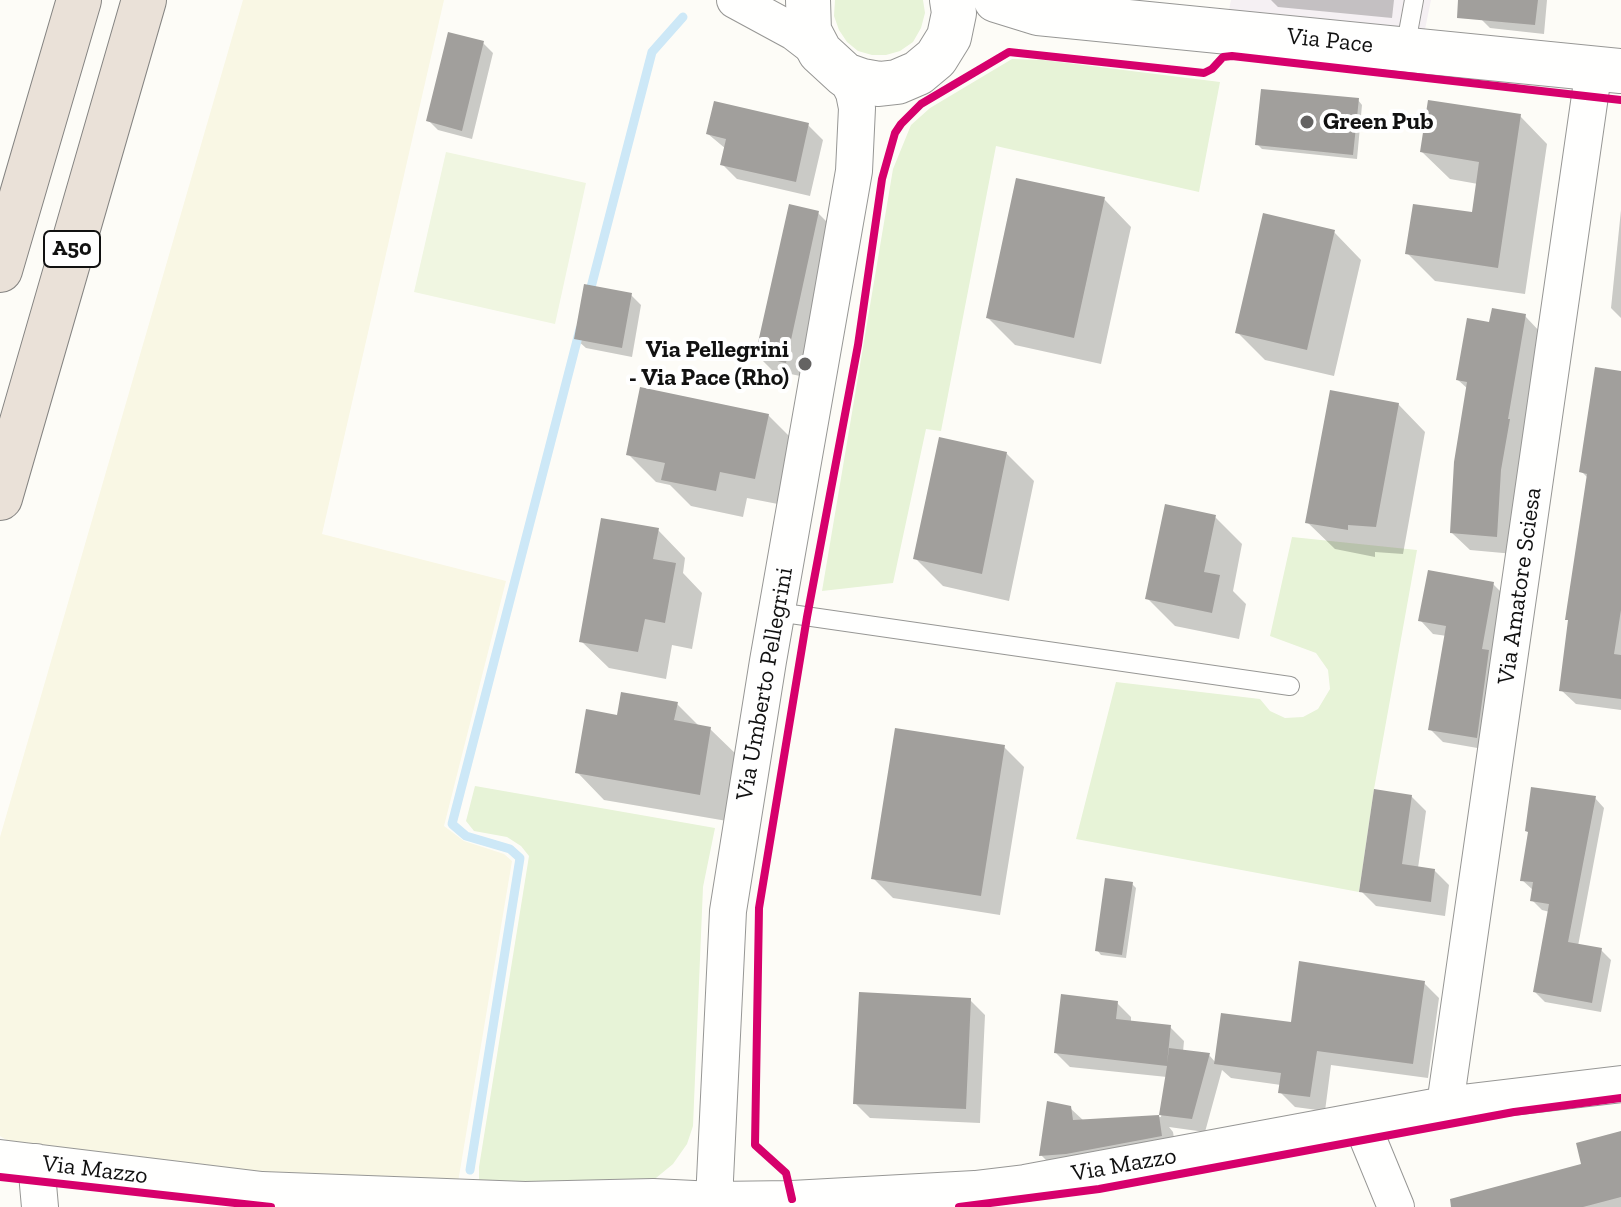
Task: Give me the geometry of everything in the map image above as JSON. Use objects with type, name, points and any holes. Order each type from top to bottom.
[{"type":"highway","name":"A50","points":[[0,270],[79,0]]},
{"type":"highway","name":"A50","points":[[0,498],[144,0]]},
{"type":"street","points":[[735,0],[794,32],[832,63],[862,81],[879,84],[897,82]]},
{"type":"street","points":[[808,0],[809,31],[854,93],[857,108],[854,171]]},
{"type":"street","points":[[936,58],[949,37],[954,13],[952,0]]},
{"type":"street","name":"Via Pace","points":[[996,0],[1038,13],[1608,69]]},
{"type":"street","name":"Via Pace","points":[[897,82],[918,73],[966,37],[1009,18],[1038,13]]},
{"type":"street","name":"Via Amatore Sciesa","points":[[1445,1105],[1608,69]]},
{"type":"street","points":[[854,171],[867,137],[897,82]]},
{"type":"street","name":"Via Umberto Pellegrini","points":[[714,1200],[720,1108],[724,939],[854,171]]},
{"type":"street","name":"Via Mazzo","points":[[0,1158],[263,1199],[588,1203],[653,1197],[714,1200],[824,1197],[1013,1185],[1445,1105],[1621,1084]]},
{"type":"street","points":[[1361,1122],[1396,1207]]},
{"type":"street","points":[[36,1162],[40,1207]]},
{"type":"lane","points":[[1405,49],[1414,0]]},
{"type":"lane","points":[[777,612],[1290,686]]},
{"type":"shaded area","points":[[243,0],[444,0],[322,534],[506,581],[444,826],[464,841],[504,854],[512,861],[457,1188],[27,1153],[0,1136],[0,837]]},
{"type":"shaded area","points":[[1231,0],[1431,0],[1422,44],[1229,10]]},
{"type":"green space","points":[[835,0],[923,0],[925,13],[913,42],[900,51],[872,55],[858,51],[847,42],[834,16]]},
{"type":"green space","points":[[1012,59],[1043,60],[1220,82],[1199,192],[996,146],[941,431],[926,429],[893,583],[822,591],[893,169],[911,125],[930,108]]},
{"type":"green space","points":[[446,152],[586,183],[555,324],[414,292]]},
{"type":"green space","points":[[1292,537],[1417,550],[1374,789],[1359,892],[1076,839],[1116,682],[1260,699],[1270,711],[1285,718],[1303,717],[1318,709],[1330,689],[1328,670],[1316,653],[1270,636]]},
{"type":"green space","points":[[475,786],[715,828],[703,887],[693,1126],[687,1144],[673,1164],[645,1187],[479,1189],[479,1167],[529,856],[507,837],[474,831],[466,821]]},
{"type":"building","points":[[1458,0],[1538,0],[1535,25],[1457,18]]},
{"type":"building","points":[[448,32],[484,41],[462,131],[426,121]]},
{"type":"building","name":"Green Pub","points":[[1261,89],[1359,98],[1353,155],[1255,145]]},
{"type":"building","points":[[1428,100],[1521,114],[1498,268],[1405,254],[1413,204],[1472,212],[1479,162],[1420,152]]},
{"type":"building","points":[[714,101],[809,123],[796,182],[720,165],[726,139],[706,134]]},
{"type":"building","points":[[1016,178],[1105,197],[1074,338],[986,318]]},
{"type":"building","points":[[789,204],[819,211],[786,363],[755,356]]},
{"type":"building","points":[[1263,213],[1335,230],[1307,350],[1235,333]]},
{"type":"building","points":[[584,284],[632,293],[622,348],[574,339]]},
{"type":"building","points":[[1492,308],[1526,314],[1501,470],[1497,537],[1450,533],[1454,462],[1467,382],[1456,380],[1467,318],[1489,322]]},
{"type":"building","points":[[1595,367],[1621,371],[1621,610],[1614,654],[1621,655],[1621,699],[1559,691],[1568,620],[1565,620],[1587,474],[1579,472]]},
{"type":"building","points":[[640,387],[769,414],[755,479],[720,472],[716,491],[661,480],[665,463],[626,455]]},
{"type":"building","points":[[1330,390],[1399,403],[1376,527],[1348,525],[1348,530],[1305,523]]},
{"type":"building","points":[[939,437],[1007,452],[982,574],[913,559]]},
{"type":"building","points":[[1165,504],[1216,515],[1204,572],[1220,575],[1212,613],[1145,599]]},
{"type":"building","points":[[601,518],[659,528],[653,559],[676,563],[665,623],[645,619],[638,652],[579,642]]},
{"type":"building","points":[[1428,570],[1494,582],[1482,649],[1489,650],[1477,738],[1428,730],[1446,626],[1418,621]]},
{"type":"building","points":[[621,692],[678,702],[674,720],[711,727],[700,795],[575,773],[586,709],[617,715]]},
{"type":"building","points":[[895,728],[1005,745],[981,896],[871,879]]},
{"type":"building","points":[[1531,787],[1596,796],[1568,942],[1602,948],[1592,1003],[1533,992],[1549,904],[1530,901],[1533,882],[1520,881]]},
{"type":"building","points":[[1374,789],[1412,795],[1402,864],[1435,869],[1431,902],[1359,892]]},
{"type":"building","points":[[1105,878],[1133,882],[1122,955],[1095,951]]},
{"type":"building","points":[[1299,961],[1425,981],[1413,1064],[1317,1051],[1310,1097],[1278,1093],[1281,1073],[1214,1064],[1221,1013],[1291,1022]]},
{"type":"building","points":[[859,992],[971,998],[966,1109],[853,1104]]},
{"type":"building","points":[[1061,994],[1118,1001],[1116,1019],[1171,1025],[1167,1064],[1169,1048],[1210,1053],[1192,1119],[1159,1115],[1167,1066],[1054,1053]]},
{"type":"building","points":[[1047,1101],[1071,1106],[1073,1120],[1159,1115],[1162,1136],[1039,1156]]},
{"type":"building","points":[[1621,1131],[1621,1197],[1583,1207],[1451,1207],[1450,1199],[1581,1164],[1576,1143]]},
{"type":"waterway","points":[[589,295],[652,52],[683,17]]},
{"type":"waterway","points":[[470,1170],[520,858],[510,849],[466,836],[452,824],[580,329]]},
{"type":"cycle path","points":[[792,1199],[786,1173],[755,1145],[759,908],[807,617],[858,345],[882,179],[895,133],[901,124],[921,104],[1009,52],[1204,73],[1223,57],[1232,56],[1621,100]]},
{"type":"cycle path","points":[[959,1207],[1099,1189],[1514,1112],[1621,1098]]},
{"type":"cycle path","points":[[0,1177],[271,1207]]},
{"type":"place","name":"Green Pub","points":[[1307,122]]},
{"type":"place","name":"Via Pellegrini - Via Pace (Rho)","points":[[805,364]]}]
